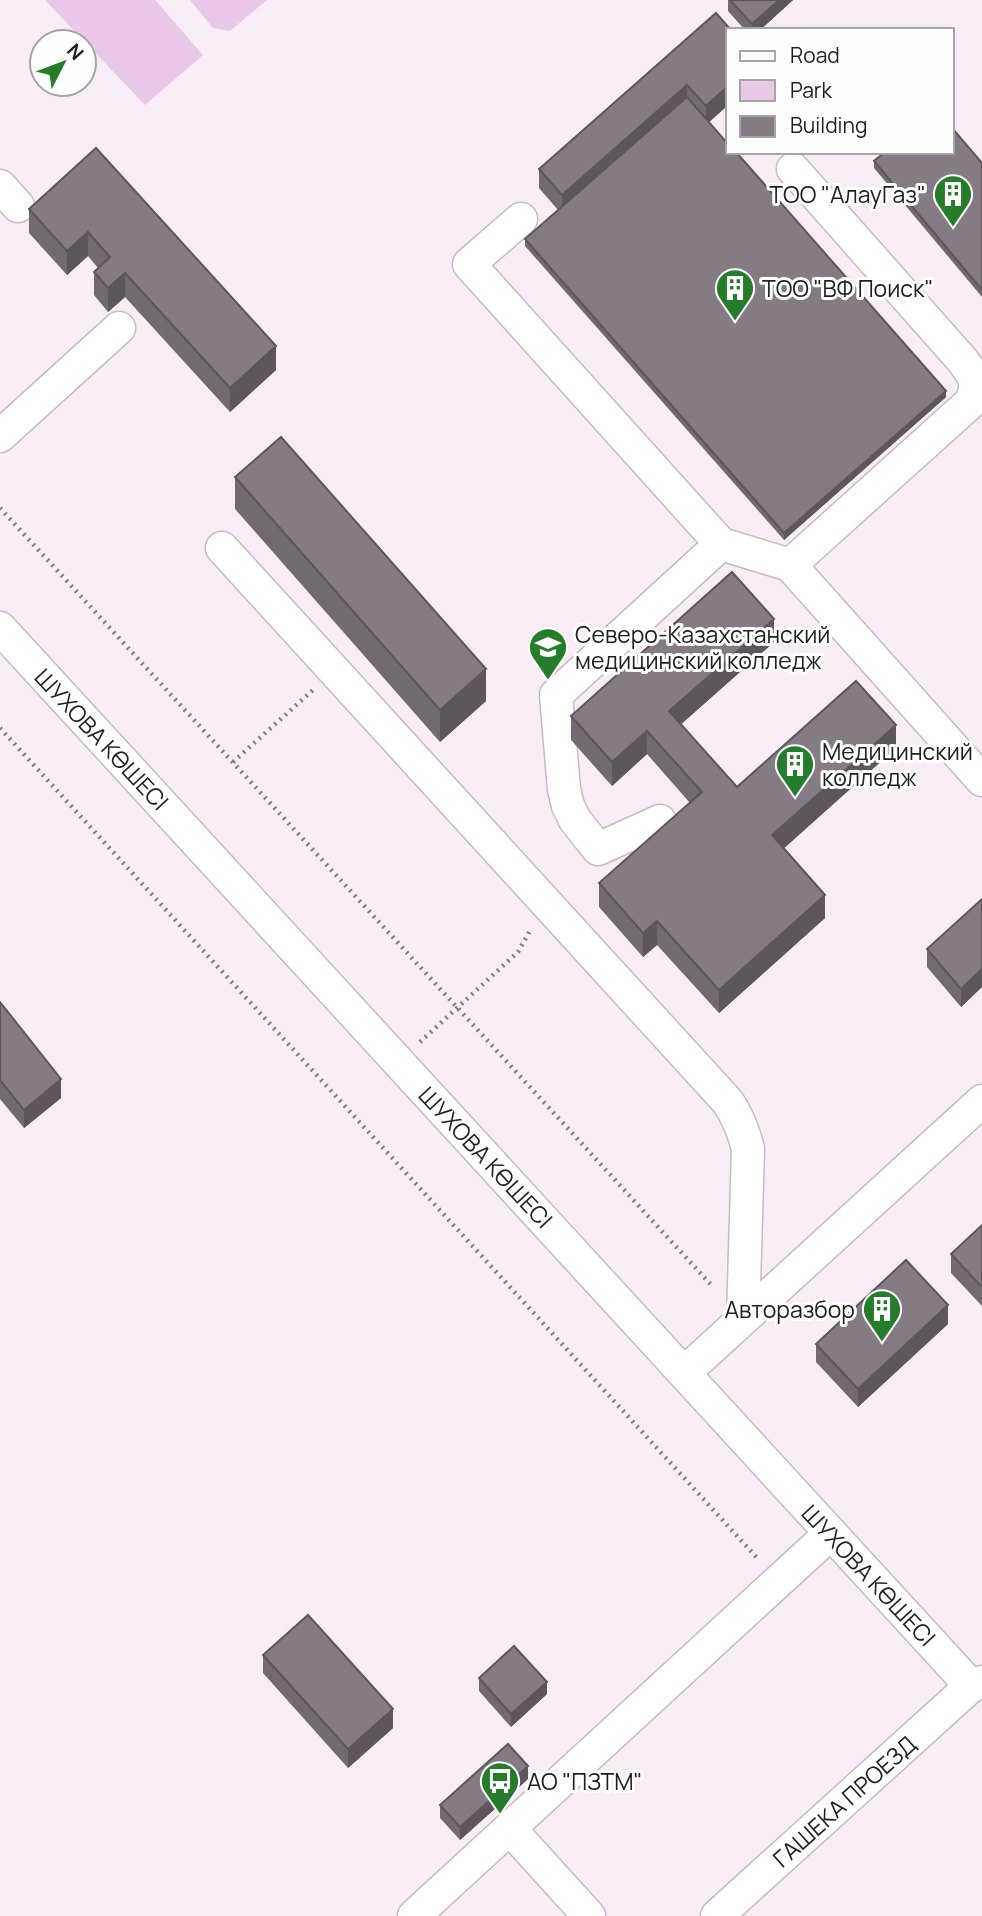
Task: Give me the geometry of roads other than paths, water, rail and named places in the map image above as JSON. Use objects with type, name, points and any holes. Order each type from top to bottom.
[{"type":"street","points":[[789,565],[971,402],[977,388],[973,375],[963,360],[793,169]]},
{"type":"street","points":[[521,219],[469,264],[721,544],[789,565],[982,780]]},
{"type":"street","points":[[0,436],[119,328]]},
{"type":"street","points":[[660,821],[598,849],[575,820],[568,806],[564,789],[556,695],[721,544]]},
{"type":"street","points":[[222,548],[728,1102],[744,1132],[748,1149],[743,1319]]},
{"type":"street","name":"ШУХОВА КӨШЕСІ","points":[[0,628],[831,1533],[976,1684]]},
{"type":"street","points":[[684,1373],[982,1101]]},
{"type":"street","points":[[414,1916],[831,1533]]},
{"type":"street","name":"ГАШЕКА ПРОЕЗД","points":[[717,1916],[976,1684]]},
{"type":"street","points":[[510,1829],[589,1916]]},
{"type":"place","name":"ТОО \"АлауГаз\"","points":[[953,228]]},
{"type":"place","name":"ТОО \"ВФ Поиск\"","points":[[735,322]]},
{"type":"place","name":"Северо-Казахстанский медицинский колледж","points":[[548,681]]},
{"type":"place","name":"Медицинский колледж","points":[[795,798]]},
{"type":"place","name":"Авторазбор","points":[[882,1343]]},
{"type":"place","name":"АО \"ПЗТМ\"","points":[[500,1815]]}]
